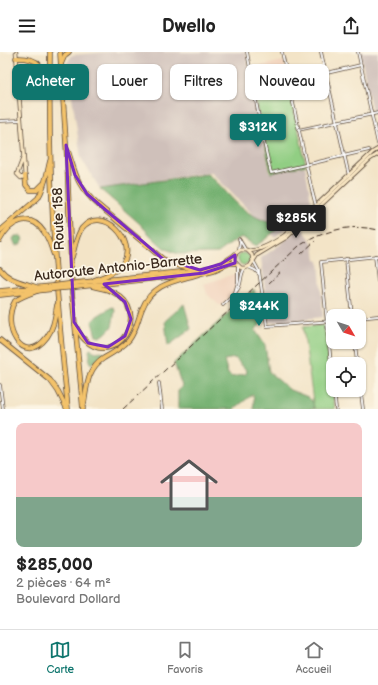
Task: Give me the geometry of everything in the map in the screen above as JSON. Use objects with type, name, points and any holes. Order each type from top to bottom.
[{"type":"highway","name":"Route 158","points":[[50,52],[51,154],[56,264],[67,409]]},
{"type":"highway","name":"Route 158","points":[[60,52],[61,64]]},
{"type":"highway","points":[[61,64],[69,52]]},
{"type":"highway","points":[[16,58],[30,58],[39,64],[44,76],[50,101]]},
{"type":"highway","name":"Route 158","points":[[63,100],[70,261],[74,322],[83,409]]},
{"type":"highway","points":[[66,145],[77,180],[92,199],[163,259],[200,272]]},
{"type":"highway","points":[[0,231],[37,200],[42,192],[51,154]]},
{"type":"highway","points":[[25,176],[26,186],[32,191],[38,190],[45,182]]},
{"type":"highway","points":[[0,240],[6,230],[15,223],[23,220],[32,221],[41,227],[47,236],[56,264]]},
{"type":"highway","points":[[70,261],[79,234],[87,224],[95,220],[103,220],[116,229],[126,246],[124,260],[121,266],[114,271],[89,284]]},
{"type":"highway","name":"Autoroute Antonio-Barrette","points":[[200,272],[221,264],[235,255]]},
{"type":"highway","name":"Autoroute Antonio-Barrette","points":[[0,294],[200,272],[216,269],[230,263],[237,264]]},
{"type":"highway","points":[[0,269],[12,280],[39,289]]},
{"type":"highway","points":[[83,409],[87,383],[92,370],[98,363],[121,348],[129,339],[148,296],[154,290],[167,283],[200,272]]},
{"type":"highway","points":[[74,322],[85,340],[91,345],[99,347],[108,347],[116,344],[124,338],[129,331],[131,324],[130,314],[123,300],[112,291],[89,284]]},
{"type":"highway","points":[[6,310],[19,299],[39,289]]},
{"type":"highway","name":"Autoroute Antonio-Barrette","points":[[0,291],[39,289]]},
{"type":"highway","points":[[7,339],[15,346],[24,348],[33,348],[42,342],[51,330],[58,301]]},
{"type":"highway","points":[[0,340],[50,380],[58,391],[67,409]]},
{"type":"main road","points":[[16,52],[25,176],[21,178],[18,174],[23,158]]},
{"type":"main road","points":[[317,207],[279,239],[256,250],[239,250],[235,255],[237,264],[246,268],[253,262],[258,254],[287,237],[373,152],[378,149]]},
{"type":"main road","points":[[349,177],[378,154]]},
{"type":"main road","points":[[247,250],[252,255],[253,262]]},
{"type":"street","points":[[247,52],[249,64]]},
{"type":"street","points":[[282,52],[284,64]]},
{"type":"street","points":[[321,52],[324,64]]},
{"type":"street","points":[[358,52],[378,144]]},
{"type":"street","points":[[329,72],[361,65]]},
{"type":"street","points":[[329,88],[349,177]]},
{"type":"street","points":[[256,100],[270,173],[369,150]]},
{"type":"street","points":[[292,100],[317,207]]},
{"type":"street","points":[[298,130],[378,113]]},
{"type":"street","points":[[0,121],[20,120]]},
{"type":"street","points":[[239,250],[240,239],[247,250]]},
{"type":"street","points":[[253,262],[259,270],[267,326],[326,321],[321,262],[376,256],[378,281]]},
{"type":"street","points":[[346,259],[351,309]]},
{"type":"street","points":[[233,295],[238,282],[237,264]]},
{"type":"street","points":[[223,305],[239,288],[241,274],[246,268],[256,270],[260,275]]},
{"type":"street","points":[[366,317],[378,316]]},
{"type":"street","points":[[159,383],[162,409]]},
{"type":"street","points":[[0,385],[3,409]]},
{"type":"street","points":[[335,397],[336,409]]},
{"type":"street","points":[[361,397],[363,409]]},
{"type":"highlighted area","points":[[66,145],[75,175],[87,194],[163,259],[200,270],[221,264],[235,255],[235,263],[204,273],[104,284],[125,302],[131,319],[125,336],[108,347],[88,343],[74,322]]},
{"type":"shaded area","points":[[107,52],[246,52],[248,64],[245,64],[245,100],[256,100],[270,173],[305,166],[312,206],[275,237],[211,172],[100,189],[81,158],[72,100],[89,100],[89,64],[67,64],[72,55]]},
{"type":"shaded area","points":[[360,52],[378,52],[378,111],[372,112]]},
{"type":"shaded area","points":[[284,61],[285,64],[269,64]]},
{"type":"shaded area","points":[[302,227],[314,245],[316,260],[319,261],[323,317],[269,323],[261,258]]},
{"type":"shaded area","points":[[237,273],[237,282],[233,293],[220,306],[207,294],[204,284]]},
{"type":"green space","points":[[256,100],[292,100],[306,165],[271,173]]},
{"type":"green space","points":[[207,174],[213,178],[236,203],[246,211],[263,220],[281,226],[255,246],[242,237],[218,253],[178,254],[164,248],[139,223],[100,189]]},
{"type":"green space","points":[[15,236],[21,236],[23,238],[22,243],[16,246],[13,239]]},
{"type":"green space","points":[[244,253],[248,255],[250,259],[248,263],[244,265],[240,263],[238,259],[240,255]]},
{"type":"green space","points":[[254,289],[261,324],[255,330],[265,345],[269,372],[290,390],[308,397],[313,402],[314,409],[253,409],[253,394],[234,409],[178,409],[178,391],[182,386],[174,363]],"holes":[[[235,358],[247,371],[246,374],[232,377],[228,374],[224,360]]]},
{"type":"green space","points":[[184,304],[191,329],[168,346],[165,321]]},
{"type":"green space","points":[[112,307],[115,310],[112,327],[100,337],[96,336],[92,322],[97,316]]},
{"type":"green space","points":[[324,325],[328,357],[326,357],[326,397],[333,397],[335,409],[314,409],[303,327]]},
{"type":"green space","points":[[90,349],[96,352],[101,351],[106,353],[91,364],[89,361]]},
{"type":"railway","points":[[123,409],[299,246],[327,232],[357,227],[378,230]]},
{"type":"railway","points":[[301,254],[315,241]]},
{"type":"railway","points":[[269,283],[283,270]]}]
